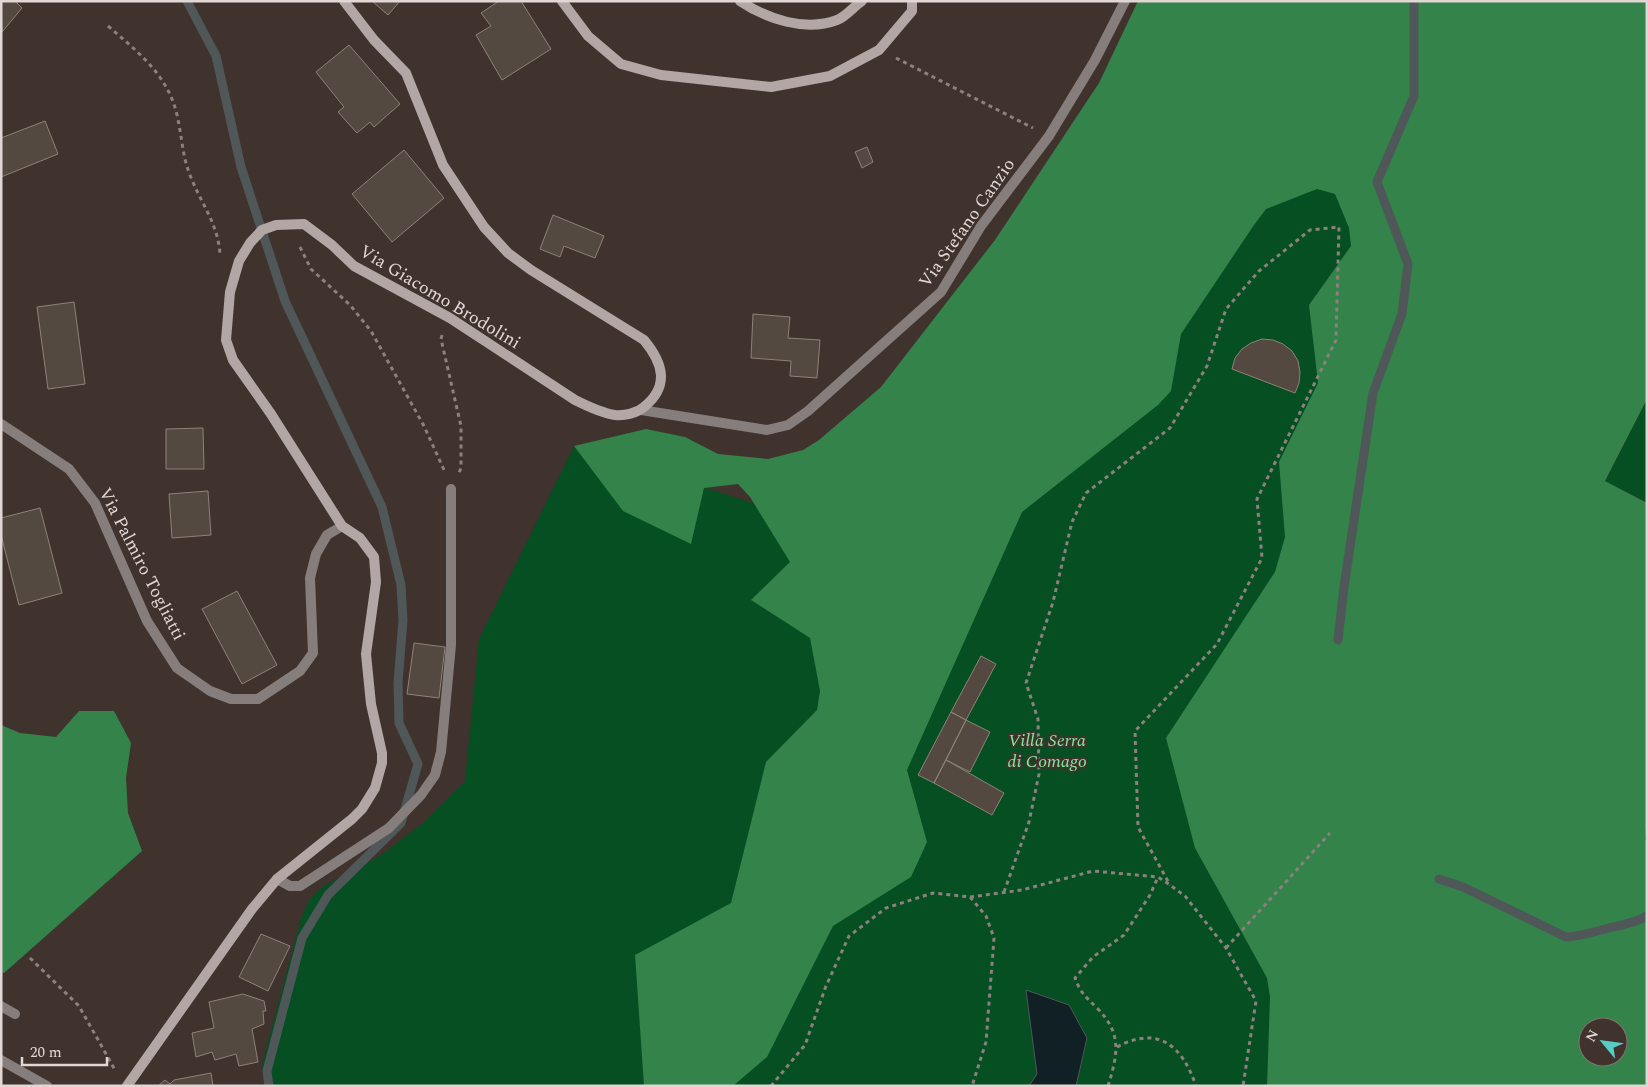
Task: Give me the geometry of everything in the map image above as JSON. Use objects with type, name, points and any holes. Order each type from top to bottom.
[{"type":"street","points":[[344,1],[374,40],[406,73],[443,165],[484,227],[516,259],[644,340],[654,351],[660,367],[662,383],[655,398],[641,410]]},
{"type":"street","points":[[562,1],[588,36],[621,64],[660,75],[771,87],[830,76],[879,50],[912,12],[912,1]]},
{"type":"street","points":[[740,1],[778,21],[811,24],[838,20],[862,1]]},
{"type":"street","name":"Via Stefano Canzio","points":[[641,410],[767,430],[788,425],[808,412],[941,292],[981,226],[1049,136],[1096,60],[1125,1]]},
{"type":"street","points":[[127,1086],[252,909],[277,878],[362,809],[375,788],[382,763],[380,740],[371,704],[366,654],[376,582],[374,557],[360,538],[342,526],[272,414],[233,360],[226,340],[226,318],[232,282],[239,261],[250,243],[262,230],[276,225],[304,224]]},
{"type":"street","name":"Via Giacomo Brodolini","points":[[304,224],[332,245],[354,266],[450,318],[575,400],[615,415],[628,415],[641,410]]},
{"type":"street","name":"Via Palmiro Togliatti","points":[[1,424],[69,469],[84,486],[95,503],[148,621],[177,668],[210,691],[231,699],[258,699],[300,671],[313,653],[310,578],[316,554],[327,536],[342,526]]},
{"type":"street","points":[[277,878],[290,886],[300,886],[389,828],[410,808],[435,775],[441,752],[451,645],[451,489]]},
{"type":"street","points":[[1,1006],[15,1014]]},
{"type":"street","points":[[1,1060],[47,1086]]},
{"type":"path","points":[[108,26],[155,68],[168,89],[177,115],[183,157],[191,178],[213,221],[218,241],[218,261],[232,282]]},
{"type":"path","points":[[879,50],[1049,136]]},
{"type":"path","points":[[304,224],[299,244],[304,258],[311,269],[350,306],[371,331],[436,449],[451,489]]},
{"type":"path","points":[[1004,892],[1029,822],[1039,774],[1038,719],[1026,683],[1053,602],[1072,522],[1086,493],[1170,428],[1207,366],[1226,309],[1258,272],[1310,230],[1339,227],[1336,340],[1257,499],[1262,558],[1217,644],[1136,731],[1138,827],[1170,885]]},
{"type":"path","points":[[450,318],[441,338],[460,426],[461,468],[451,489]]},
{"type":"path","points":[[1226,948],[1330,833]]},
{"type":"path","points":[[771,1086],[804,1045],[826,986],[849,936],[886,908],[933,893],[970,897],[1004,892],[1093,872],[1158,877],[1185,896],[1226,948],[1256,1001],[1243,1086]]},
{"type":"path","points":[[1108,1086],[1117,1047],[1113,1026],[1081,994],[1075,978],[1093,958],[1124,935],[1150,895],[1158,877]]},
{"type":"path","points":[[970,897],[986,916],[994,938],[986,1042],[972,1086]]},
{"type":"path","points":[[30,958],[79,1006],[116,1071],[117,1078]]},
{"type":"path","points":[[1117,1047],[1133,1038],[1157,1038],[1176,1048],[1190,1067],[1196,1086]]},
{"type":"green space","points":[[1138,1],[1647,1],[1647,399],[1605,481],[1647,503],[1647,818],[1645,839],[1647,841],[1647,1086],[1267,1086],[1270,997],[1267,978],[1195,848],[1166,738],[1275,572],[1285,537],[1279,462],[1318,383],[1309,305],[1351,246],[1349,228],[1335,194],[1317,189],[1266,209],[1254,225],[1181,334],[1171,391],[1158,405],[1022,512],[907,770],[927,842],[911,877],[833,926],[767,1057],[733,1086],[644,1086],[635,955],[731,903],[766,762],[817,710],[820,691],[810,638],[751,600],[790,562],[750,497],[738,484],[704,488],[691,544],[623,511],[574,446],[646,429],[685,437],[718,454],[768,459],[803,450],[819,440],[881,387],[995,240],[1099,83]]},
{"type":"green space","name":"Villa Serra di Comago","points":[[1358,137],[1422,1086],[265,1086],[262,1065],[301,918],[309,900],[322,887],[380,856],[424,822],[465,781],[479,639],[574,446],[772,509]]},
{"type":"green space","points":[[1647,399],[1647,502],[1605,482]]},
{"type":"green space","points":[[79,711],[114,711],[131,743],[126,778],[128,813],[142,851],[4,973],[1,972],[1,725],[20,733],[56,737]]},
{"type":"shaded area","points":[[1026,990],[1069,1005],[1087,1038],[1076,1086],[1029,1086],[1037,1074]]},
{"type":"building","points":[[1,1],[15,1],[22,8],[2,32]]},
{"type":"building","points":[[372,1],[400,1],[388,15]]},
{"type":"building","points":[[499,1],[521,1],[551,49],[502,80],[476,35],[491,26],[481,13]]},
{"type":"building","points":[[349,45],[400,104],[374,127],[370,122],[357,133],[338,112],[344,107],[316,72]]},
{"type":"building","points":[[45,121],[58,154],[1,177],[1,138]]},
{"type":"building","points":[[867,147],[873,162],[862,168],[855,152]]},
{"type":"building","points":[[404,150],[444,198],[392,242],[352,194]]},
{"type":"building","points":[[553,215],[604,236],[595,258],[564,246],[560,257],[540,249]]},
{"type":"building","points":[[74,302],[85,384],[48,389],[37,307]]},
{"type":"building","points":[[753,314],[790,317],[788,338],[820,340],[817,378],[790,376],[791,361],[751,358]]},
{"type":"building","points":[[1262,339],[1273,340],[1283,344],[1292,351],[1298,361],[1300,372],[1299,383],[1295,393],[1232,369],[1235,358],[1242,349]]},
{"type":"building","points":[[203,428],[204,469],[166,469],[166,429]]},
{"type":"building","points":[[208,491],[211,535],[172,538],[169,494]]},
{"type":"building","points":[[40,508],[62,593],[19,605],[1,535],[1,518]]},
{"type":"building","points":[[237,591],[277,665],[242,684],[202,609]]},
{"type":"building","points":[[414,643],[445,647],[439,698],[407,694]]},
{"type":"building","points":[[981,656],[996,664],[966,720],[951,712]]},
{"type":"building","points":[[951,712],[966,720],[934,783],[918,775]]},
{"type":"building","points":[[966,720],[990,732],[970,772],[946,760]]},
{"type":"building","points":[[946,760],[1004,793],[992,815],[934,783]]},
{"type":"building","points":[[261,934],[290,946],[268,991],[239,977]]},
{"type":"building","points":[[243,994],[264,1001],[266,1011],[263,1011],[264,1024],[252,1029],[258,1062],[239,1066],[236,1054],[215,1060],[212,1052],[196,1057],[192,1033],[214,1028],[209,1002]]},
{"type":"building","points":[[211,1073],[213,1086],[158,1086],[165,1080],[170,1084],[174,1080]]},
{"type":"waterway","points":[[187,1],[216,56],[241,167],[285,301],[382,507],[401,585],[403,620],[398,683],[399,723],[418,764],[401,823],[328,895],[302,938],[267,1071],[269,1086]]},
{"type":"waterway","points":[[1338,640],[1373,393],[1402,314],[1408,264],[1377,182],[1414,96],[1414,1]]},
{"type":"waterway","points":[[1439,879],[1463,887],[1566,937],[1630,923],[1647,916]]}]
